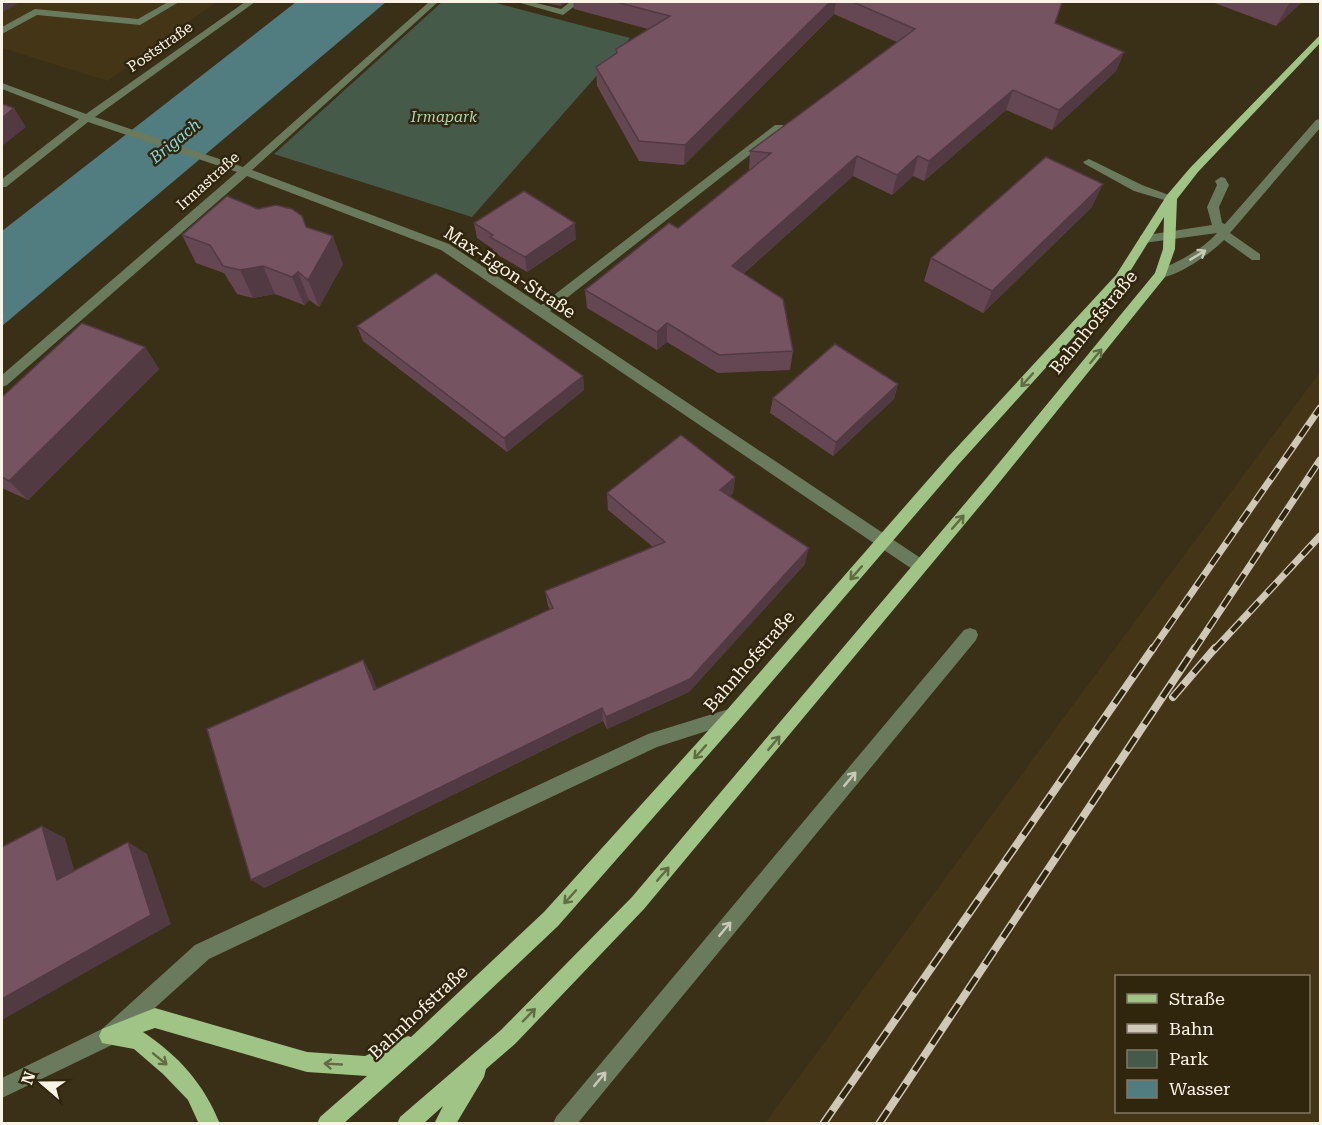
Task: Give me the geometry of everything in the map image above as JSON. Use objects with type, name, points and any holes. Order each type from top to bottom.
[{"type":"main road","name":"Bahnhofstraße","points":[[327,1124],[427,1036],[551,919],[732,716],[883,541],[1120,278],[1171,198],[1194,170],[1320,38]]},
{"type":"main road","name":"Bahnhofstraße","points":[[407,1124],[508,1037],[638,903],[1096,356],[1161,274],[1169,249],[1171,198]]},
{"type":"main road","points":[[109,1036],[155,1018],[308,1062],[366,1066],[427,1036]]},
{"type":"main road","points":[[109,1036],[138,1040],[170,1067],[195,1093],[210,1124]]},
{"type":"main road","points":[[444,1124],[487,1055]]},
{"type":"street","points":[[2,31],[35,12],[140,22],[174,2]]},
{"type":"street","name":"Poststraße","points":[[2,184],[87,118],[250,2]]},
{"type":"street","name":"Irmastraße","points":[[2,382],[245,171],[434,2]]},
{"type":"street","points":[[522,2],[563,12],[575,2]]},
{"type":"street","name":"Max-Egon-Straße","points":[[2,86],[87,118],[245,171],[445,247],[920,566]]},
{"type":"street","points":[[1161,274],[1194,258],[1213,245],[1222,227],[1320,122]]},
{"type":"street","points":[[540,312],[779,127]]},
{"type":"street","points":[[1089,162],[1138,188],[1171,198]]},
{"type":"street","points":[[1221,181],[1223,185],[1213,207],[1222,227],[1256,256]]},
{"type":"street","points":[[1144,239],[1222,227]]},
{"type":"street","points":[[563,1124],[970,635]]},
{"type":"street","points":[[2,1088],[109,1036],[202,952],[654,740],[732,716]]},
{"type":"shaded area","points":[[20,2],[216,2],[108,81],[2,48],[2,13]]},
{"type":"shaded area","points":[[1320,372],[1320,1123],[765,1123],[1030,763]]},
{"type":"green space","name":"Irmapark","points":[[442,2],[492,2],[630,38],[472,217],[274,154]]},
{"type":"water","name":"Brigach","points":[[296,2],[386,2],[2,326],[2,231]]},
{"type":"building","points":[[616,2],[830,2],[685,145],[639,141],[596,67],[617,53],[616,49],[670,16]]},
{"type":"building","points":[[853,2],[1062,2],[1055,23],[1124,52],[1059,110],[1013,90],[929,161],[918,156],[897,175],[857,156],[732,266],[783,299],[793,351],[719,355],[667,323],[657,332],[585,290],[669,223],[678,228],[771,153],[750,151],[915,29]]},
{"type":"building","points":[[2,104],[14,108],[2,118]]},
{"type":"building","points":[[1046,157],[1103,184],[992,291],[931,258]]},
{"type":"building","points":[[524,191],[575,223],[525,257],[490,237],[493,235],[474,223]]},
{"type":"building","points":[[227,196],[258,209],[276,205],[292,209],[302,216],[306,227],[333,236],[308,280],[298,272],[292,277],[263,266],[240,270],[223,266],[210,245],[182,235]]},
{"type":"building","points":[[436,273],[583,376],[504,438],[357,326]]},
{"type":"building","points":[[82,323],[145,347],[9,481],[2,477],[2,397]]},
{"type":"building","points":[[835,344],[898,384],[836,442],[773,398]]},
{"type":"building","points":[[681,435],[735,477],[720,490],[809,548],[690,679],[606,717],[602,708],[251,880],[207,729],[363,660],[374,690],[553,608],[545,591],[665,542],[607,493]]},
{"type":"building","points":[[42,826],[57,880],[128,842],[151,915],[2,999],[2,847]]},
{"type":"railway","points":[[1152,650],[1320,408]]},
{"type":"railway","points":[[1194,650],[1320,460]]},
{"type":"railway","points":[[1214,650],[1320,536]]},
{"type":"railway","points":[[823,1124],[1153,648]]},
{"type":"railway","points":[[879,1124],[1195,648]]},
{"type":"railway","points":[[1173,697],[1215,648]]}]
